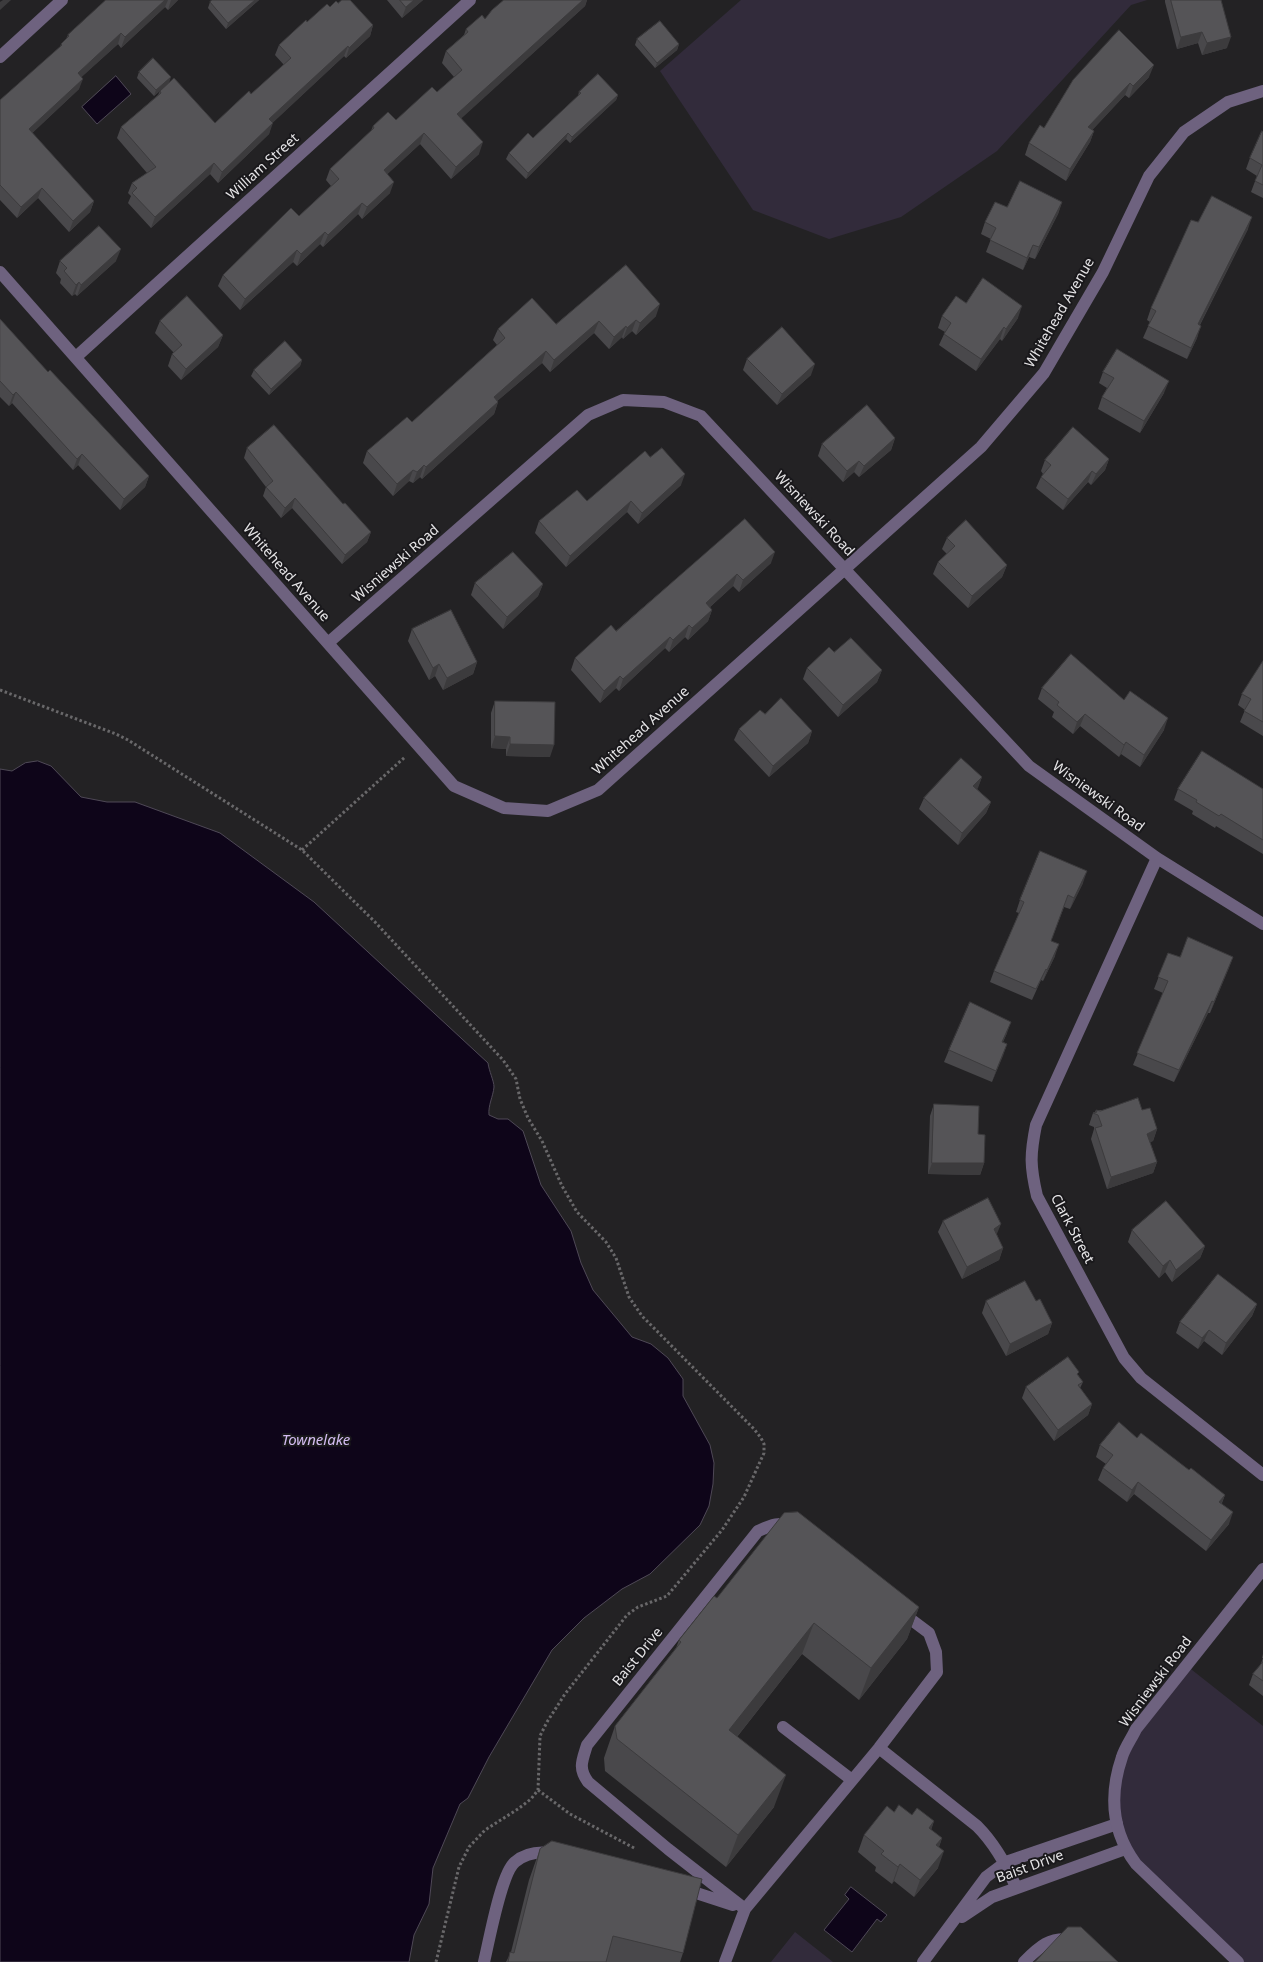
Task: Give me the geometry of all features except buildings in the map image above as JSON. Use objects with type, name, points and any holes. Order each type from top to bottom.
[{"type":"street","points":[[0,57],[62,0]]},
{"type":"street","name":"William Street","points":[[76,356],[470,0]]},
{"type":"street","name":"Whitehead Avenue","points":[[0,272],[454,786],[504,808],[548,810],[598,790],[982,447],[1044,373],[1103,272],[1150,176],[1184,132],[1228,102],[1263,91]]},
{"type":"street","name":"Wisniewski Road","points":[[328,643],[588,415],[623,400],[664,402],[701,416],[1030,766],[1157,858],[1263,924]]},
{"type":"street","name":"Clark Street","points":[[1157,858],[1036,1124],[1030,1151],[1032,1172],[1037,1196],[1124,1358],[1141,1378],[1263,1475]]},
{"type":"street","name":"Baist Drive","points":[[745,1909],[668,1849],[588,1782],[581,1772],[582,1758],[587,1745],[758,1531],[773,1524],[789,1525],[804,1537]]},
{"type":"street","name":"Wisniewski Road","points":[[1238,1962],[1151,1880],[1125,1849],[1116,1824],[1114,1807],[1116,1780],[1122,1756],[1136,1729],[1263,1569]]},
{"type":"street","points":[[725,1962],[745,1909],[879,1748],[937,1672],[936,1652],[929,1633],[890,1603]]},
{"type":"street","points":[[783,1727],[852,1780]]},
{"type":"street","name":"Baist Drive","points":[[879,1748],[977,1826],[1006,1862]]},
{"type":"street","name":"Baist Drive","points":[[923,1962],[986,1877],[1006,1862],[1116,1824]]},
{"type":"street","name":"Baist Drive","points":[[952,1924],[992,1897],[1125,1849]]},
{"type":"street","points":[[484,1962],[505,1880],[513,1863],[526,1854],[544,1852],[568,1857]]},
{"type":"street","points":[[1006,1862],[1016,1887]]},
{"type":"street","points":[[674,1886],[745,1909]]},
{"type":"street","points":[[1024,1962],[1040,1946],[1050,1940],[1069,1939],[1087,1942]]},
{"type":"path","points":[[0,690],[128,740],[302,850],[375,922],[503,1060],[516,1079],[520,1099],[528,1118],[542,1141],[562,1186],[577,1212],[606,1242],[616,1258],[629,1296],[642,1316],[754,1429],[764,1444],[764,1453],[761,1461],[744,1497],[696,1564],[667,1596],[638,1607],[627,1615],[565,1694],[547,1722],[540,1736],[538,1790],[532,1799],[485,1830],[469,1847],[459,1867],[436,1962]]},
{"type":"path","points":[[302,850],[418,746]]},
{"type":"path","points":[[538,1790],[570,1814],[636,1849]]},
{"type":"shaded area","points":[[741,0],[1147,0],[1131,5],[997,151],[901,217],[829,239],[753,210],[660,71]]},
{"type":"shaded area","points":[[1187,1666],[1263,1726],[1263,1962],[1238,1962],[1151,1881],[1117,1824],[1122,1756]]},
{"type":"shaded area","points":[[795,1932],[833,1962],[771,1962]]},
{"type":"water","points":[[116,76],[131,94],[97,124],[82,107]]},
{"type":"water","name":"Townelake","points":[[38,761],[51,766],[81,797],[107,802],[135,802],[220,833],[314,902],[488,1063],[494,1087],[489,1115],[498,1119],[508,1119],[523,1131],[541,1185],[571,1231],[581,1263],[593,1290],[632,1337],[651,1344],[668,1358],[683,1379],[683,1396],[710,1445],[714,1463],[713,1484],[709,1506],[700,1525],[650,1574],[622,1589],[584,1618],[552,1650],[489,1757],[468,1798],[460,1804],[433,1868],[429,1904],[414,1935],[409,1962],[0,1962],[0,769],[12,771],[25,763]]},
{"type":"water","points":[[851,1887],[887,1915],[881,1922],[877,1919],[852,1952],[824,1930],[849,1899],[845,1895]]}]
